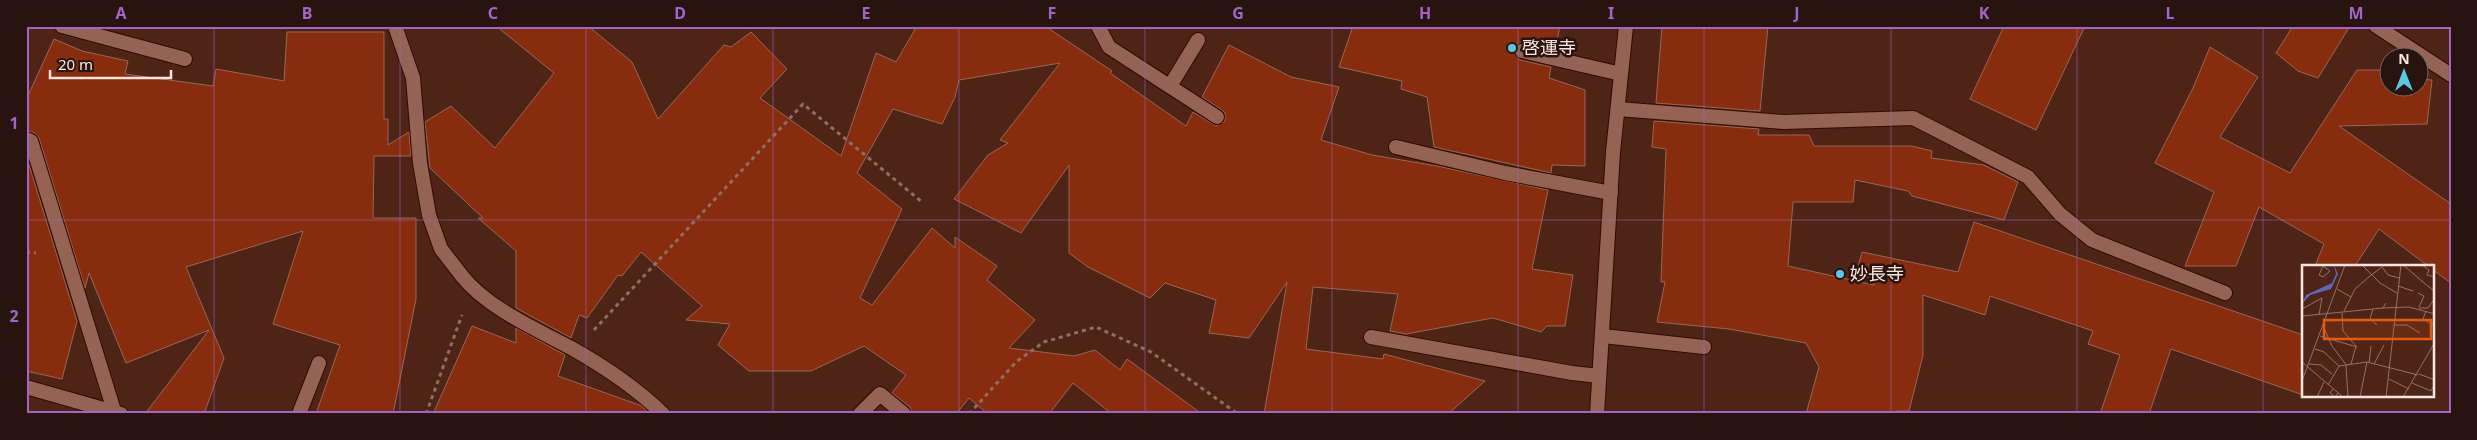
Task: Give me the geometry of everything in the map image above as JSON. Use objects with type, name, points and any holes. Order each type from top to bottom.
[{"type":"street","points":[[62,26],[185,59]]},
{"type":"street","points":[[395,26],[413,78],[420,163],[429,215],[441,249],[472,289],[527,325],[575,350],[620,378],[663,414]]},
{"type":"street","points":[[1098,26],[1109,47],[1218,117]]},
{"type":"street","points":[[1596,414],[1603,336],[1611,193],[1626,26]]},
{"type":"street","points":[[2376,26],[2451,75]]},
{"type":"street","points":[[1170,86],[1198,40]]},
{"type":"street","points":[[1522,51],[1621,74]]},
{"type":"street","points":[[1618,109],[1784,122],[1913,118],[2028,177],[2060,214],[2092,240],[2225,293]]},
{"type":"street","points":[[26,139],[31,141],[116,413]]},
{"type":"street","points":[[1396,146],[1505,173],[1611,193]]},
{"type":"street","points":[[1603,336],[1704,347]]},
{"type":"street","points":[[1371,337],[1572,373],[1599,376]]},
{"type":"street","points":[[299,414],[319,363]]},
{"type":"street","points":[[26,387],[116,413]]},
{"type":"street","points":[[860,414],[880,394],[904,414]]},
{"type":"path","points":[[575,350],[803,104],[922,202]]},
{"type":"path","points":[[426,414],[472,289]]},
{"type":"path","points":[[969,414],[1016,361],[1044,342],[1096,328],[1151,352],[1238,414]]},
{"type":"building","points":[[496,26],[588,26],[632,62],[658,119],[724,45],[731,47],[751,32],[787,69],[760,98],[841,156],[876,53],[896,62],[917,26],[1045,26],[1112,71],[1110,73],[1186,126],[1193,112],[1216,126],[1225,121],[1225,113],[1202,97],[1229,45],[1291,77],[1339,87],[1321,140],[1372,155],[1437,166],[1548,190],[1532,269],[1573,275],[1565,326],[1547,326],[1541,332],[1493,318],[1406,334],[1390,331],[1398,294],[1313,287],[1306,349],[1383,359],[1384,354],[1485,381],[1448,414],[1264,414],[1287,282],[1249,338],[1209,333],[1216,300],[1165,283],[1150,298],[1088,267],[1069,253],[1069,165],[1021,233],[954,199],[988,155],[1008,143],[1000,140],[1060,63],[959,80],[955,97],[942,124],[893,109],[857,173],[902,209],[860,298],[872,305],[932,228],[955,248],[955,237],[997,266],[987,280],[1035,320],[1009,348],[1074,356],[1095,350],[1120,370],[1127,359],[1202,414],[1112,414],[1073,383],[1049,414],[988,414],[969,398],[956,414],[913,414],[910,407],[892,393],[906,375],[864,346],[811,371],[749,371],[718,345],[730,324],[686,320],[702,306],[641,252],[622,276],[618,275],[587,318],[579,315],[571,338],[516,308],[516,251],[478,218],[483,218],[430,168],[425,122],[451,106],[495,148],[554,73]]},
{"type":"building","points":[[1353,26],[1560,26],[1555,50],[1520,43],[1515,45],[1514,53],[1520,60],[1551,67],[1549,78],[1585,90],[1585,166],[1552,165],[1551,173],[1434,147],[1427,97],[1401,89],[1402,81],[1339,67]]},
{"type":"building","points":[[1662,26],[1768,26],[1760,111],[1656,103]]},
{"type":"building","points":[[2004,26],[2085,26],[2036,130],[1970,99]]},
{"type":"building","points":[[2293,26],[2350,26],[2318,78],[2298,71],[2276,53]]},
{"type":"building","points":[[287,32],[384,32],[384,119],[388,119],[388,145],[409,132],[411,156],[374,156],[373,218],[416,218],[416,299],[393,414],[316,414],[340,345],[273,324],[303,231],[186,267],[224,358],[204,414],[145,414],[209,330],[126,363],[89,273],[85,288],[39,138],[35,133],[26,130],[26,100],[54,39],[82,51],[128,61],[125,74],[213,86],[216,69],[284,81]]},
{"type":"building","points":[[2210,47],[2258,77],[2220,137],[2290,173],[2357,70],[2380,70],[2380,98],[2430,98],[2427,124],[2339,126],[2451,204],[2451,283],[2434,271],[2434,265],[2427,265],[2379,229],[2356,265],[2315,265],[2324,244],[2259,207],[2236,266],[2185,266],[2214,192],[2155,163],[2193,88]]},
{"type":"building","points":[[2430,80],[2432,80],[2430,98]]},
{"type":"building","points":[[1654,121],[1759,129],[1758,135],[1809,135],[1814,146],[1912,146],[1932,151],[1931,158],[1984,165],[2018,182],[2004,220],[1912,196],[1908,191],[1855,180],[1853,202],[1793,202],[1788,266],[1874,285],[1875,280],[1856,274],[1862,252],[1958,272],[1974,222],[2302,335],[2302,395],[2171,349],[2149,414],[2100,414],[2120,355],[2088,344],[2093,331],[1990,296],[1985,315],[1923,295],[1923,355],[1909,411],[1897,411],[1896,414],[1806,414],[1819,367],[1806,343],[1729,329],[1657,322],[1665,282],[1661,282],[1666,149],[1652,147]]},
{"type":"building","points":[[26,155],[77,321],[62,379],[26,371]]},
{"type":"building","points":[[472,326],[516,343],[516,328],[565,355],[558,376],[642,406],[649,414],[433,414]]},
{"type":"place","name":"啓運寺","points":[[1512,48]]},
{"type":"place","name":"妙長寺","points":[[1840,274]]}]
